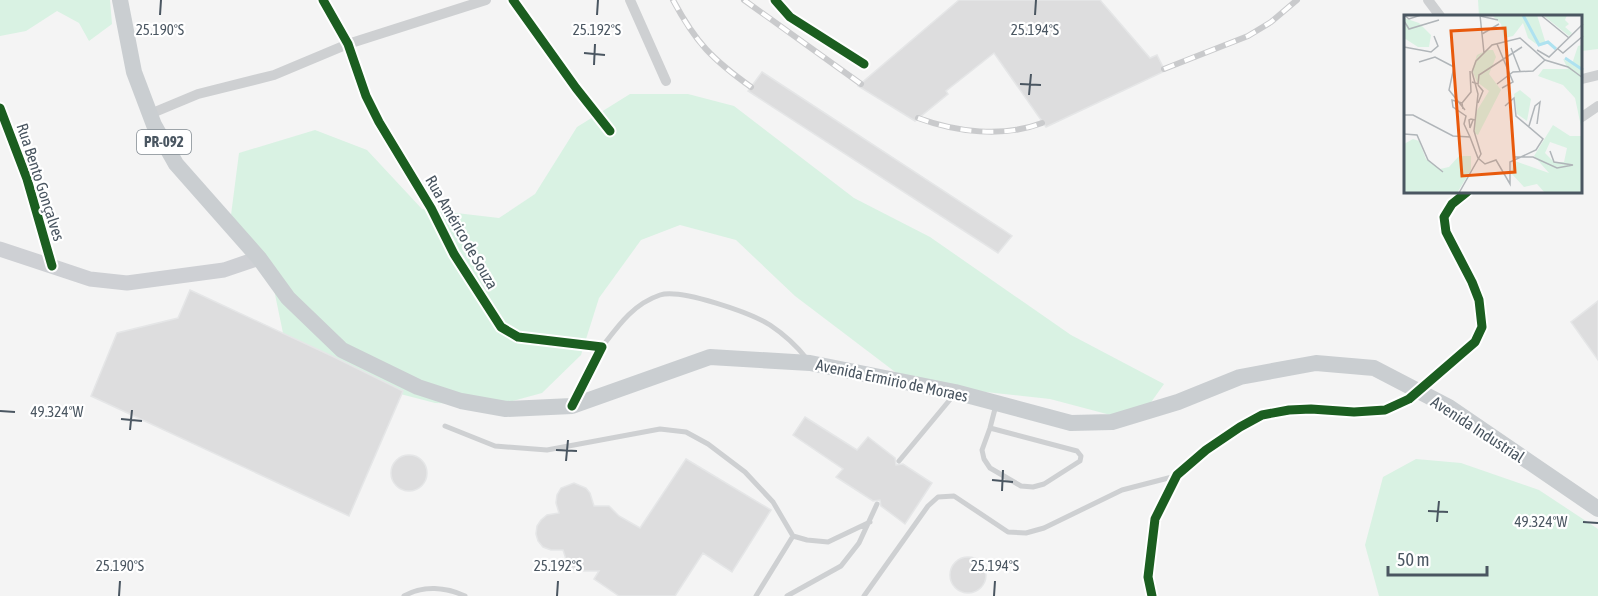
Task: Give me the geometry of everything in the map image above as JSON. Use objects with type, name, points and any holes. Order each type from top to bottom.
[{"type":"main road","name":"PR-092","points":[[120,0],[134,72],[150,114],[176,164],[259,258]]},
{"type":"main road","points":[[0,249],[90,279],[127,283],[224,270],[259,258],[288,298],[342,350],[418,387],[461,402],[506,409],[572,406]]},
{"type":"main road","name":"Avenida Ermirio de Moraes","points":[[572,406],[710,357],[810,363],[956,392],[1071,423]]},
{"type":"main road","name":"Avenida Industrial","points":[[1071,423],[1112,422],[1178,402],[1240,377],[1316,363],[1374,368],[1449,407],[1598,509]]},
{"type":"street","name":"Rua Américo de Souza","points":[[323,0],[348,44],[366,96],[379,122],[431,208],[454,254],[501,327],[518,337],[602,347]]},
{"type":"street","points":[[150,114],[198,94],[274,75],[348,44],[486,0]]},
{"type":"street","points":[[513,0],[610,131]]},
{"type":"street","points":[[630,0],[666,81]]},
{"type":"street","points":[[775,0],[789,17],[864,64]]},
{"type":"street","points":[[1583,79],[1598,75]]},
{"type":"street","points":[[1583,116],[1598,106]]},
{"type":"street","name":"Rua Bento Gonçalves","points":[[0,108],[27,179],[52,266]]},
{"type":"street","points":[[1152,596],[1148,577],[1155,519],[1178,475],[1206,450],[1240,427],[1263,415],[1311,409],[1371,412],[1385,410],[1409,399],[1475,342],[1482,327],[1479,300],[1446,232],[1444,217],[1452,204],[1464,194]]},
{"type":"street","points":[[572,406],[602,347]]},
{"type":"lane","points":[[602,347],[628,313],[661,294],[682,294],[705,299],[768,324],[792,341],[810,363]]},
{"type":"lane","points":[[899,461],[956,392]]},
{"type":"lane","points":[[990,428],[1077,451],[1081,456],[1080,462],[1044,484],[1033,487],[1021,486],[990,468],[984,459],[982,450],[997,403]]},
{"type":"lane","points":[[445,426],[495,446],[547,450],[660,429],[686,432],[708,444],[745,472],[773,502],[793,536],[828,542],[870,522]]},
{"type":"lane","points":[[864,596],[928,506],[938,497],[954,496],[1008,532],[1026,533],[1044,528],[1122,490],[1178,475]]},
{"type":"lane","points":[[787,596],[841,566],[859,543],[877,504]]},
{"type":"lane","points":[[756,596],[793,536]]},
{"type":"lane","points":[[404,596],[433,588],[451,589],[465,596]]},
{"type":"green space","points":[[0,0],[110,0],[112,24],[89,41],[79,23],[57,11],[26,31],[0,36]]},
{"type":"green space","points":[[1478,0],[1598,0],[1598,49],[1583,51],[1583,15],[1479,15]]},
{"type":"green space","points":[[630,94],[688,94],[734,106],[854,198],[930,237],[1071,335],[1164,384],[1137,422],[1050,399],[911,384],[795,296],[736,240],[680,225],[641,240],[599,298],[581,355],[542,393],[498,405],[435,403],[335,377],[283,333],[271,275],[231,215],[239,153],[315,130],[367,150],[422,209],[499,218],[535,194],[577,127]]},
{"type":"green space","points":[[1416,459],[1461,463],[1539,490],[1598,529],[1598,596],[1379,596],[1365,545],[1383,477]]},
{"type":"building","points":[[959,0],[1100,0],[1150,58],[1157,55],[1165,71],[1046,127],[994,53],[946,91],[948,94],[915,121],[858,86]]},
{"type":"building","points":[[762,72],[1012,236],[998,253],[748,91]]},
{"type":"building","points":[[190,290],[403,391],[349,516],[91,396],[117,333],[178,318]]},
{"type":"building","points":[[1598,301],[1598,360],[1571,322]]},
{"type":"building","points":[[805,417],[857,450],[868,437],[895,458],[896,465],[903,464],[932,483],[905,524],[881,506],[880,500],[873,501],[836,477],[843,469],[793,435]]},
{"type":"building","points":[[409,455],[422,460],[427,473],[422,486],[409,491],[396,486],[391,473],[396,460]]},
{"type":"building","points":[[686,459],[771,510],[732,572],[703,553],[675,596],[619,596],[594,579],[599,571],[580,571],[573,568],[567,562],[563,550],[551,550],[543,547],[538,541],[537,526],[547,515],[559,513],[556,503],[557,495],[561,488],[574,483],[586,488],[594,506],[609,506],[619,516],[640,528]]},
{"type":"building","points":[[968,557],[981,562],[986,575],[981,588],[968,593],[955,588],[950,575],[955,562]]},
{"type":"railway","points":[[673,0],[689,28],[706,49],[715,59],[751,87]]},
{"type":"railway","points":[[744,0],[861,84]]},
{"type":"railway","points":[[1164,69],[1248,36],[1271,22],[1297,0]]},
{"type":"railway","points":[[918,118],[964,130],[996,132],[1012,131],[1042,123]]},
{"type":"cycle path","points":[[323,0],[348,44],[366,96],[379,122],[431,208],[454,254],[501,327],[518,337],[602,347],[572,406]]},
{"type":"cycle path","points":[[513,0],[610,131]]},
{"type":"cycle path","points":[[775,0],[790,17],[864,64]]},
{"type":"cycle path","points":[[0,108],[27,179],[52,266]]},
{"type":"cycle path","points":[[1152,596],[1148,577],[1155,519],[1177,475],[1206,450],[1262,415],[1311,409],[1354,412],[1385,410],[1409,399],[1475,342],[1482,327],[1479,300],[1446,232],[1444,217],[1452,204],[1464,194]]}]
